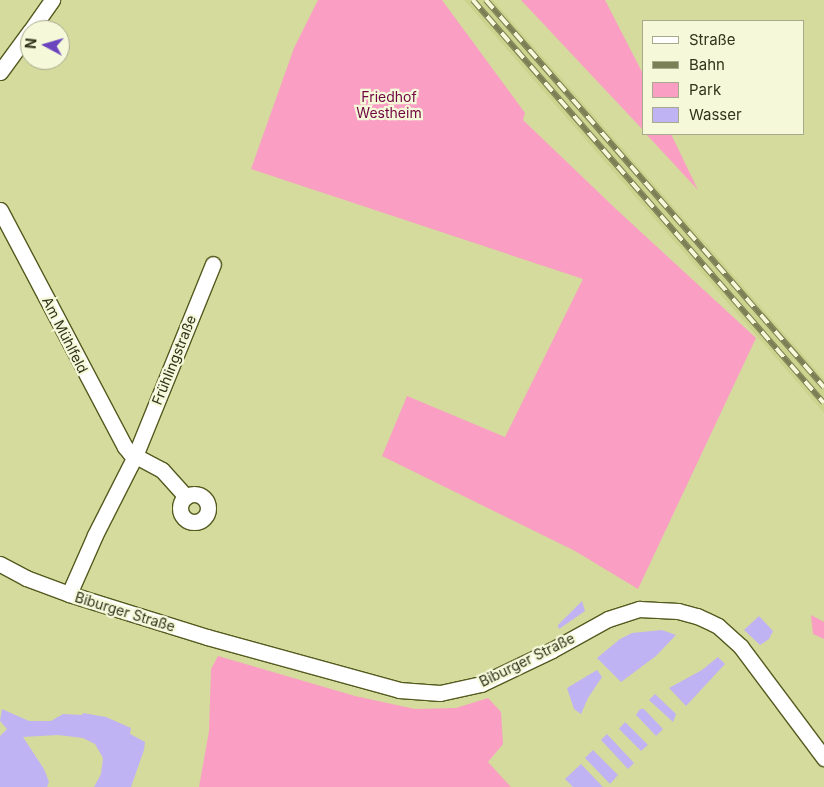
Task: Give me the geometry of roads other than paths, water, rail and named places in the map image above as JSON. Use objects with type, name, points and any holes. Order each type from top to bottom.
[{"type":"street","points":[[37,20],[52,0]]},
{"type":"street","points":[[0,72],[20,44]]},
{"type":"street","name":"Am Mühlfeld","points":[[0,210],[120,439],[125,447],[135,456]]},
{"type":"street","name":"Frühlingstraße","points":[[69,594],[95,535],[135,456],[213,264]]},
{"type":"street","points":[[135,456],[162,470],[186,497]]},
{"type":"street","name":"Biburger Straße","points":[[0,564],[26,578],[69,594],[207,637],[399,690],[440,693],[481,684],[552,650],[608,619],[639,609],[678,611],[697,616],[718,626],[741,647],[824,758]]},
{"type":"water","points":[[582,601],[585,611],[559,629],[558,625]]},
{"type":"water","points":[[759,616],[773,631],[769,639],[760,645],[744,630]]},
{"type":"water","points":[[662,630],[676,635],[656,656],[621,682],[597,658],[620,639],[632,633]]},
{"type":"water","points":[[718,657],[725,664],[686,706],[669,688],[702,670]]},
{"type":"water","points":[[597,670],[602,677],[588,698],[581,714],[574,709],[567,688]]},
{"type":"water","points":[[655,694],[676,714],[673,722],[649,700]]},
{"type":"water","points":[[2,709],[29,721],[51,721],[63,714],[82,715],[83,713],[106,717],[131,728],[130,734],[145,742],[131,787],[94,787],[101,774],[103,758],[95,744],[83,738],[58,735],[23,737],[44,769],[49,782],[47,787],[0,787],[0,736],[7,729],[0,721]]},
{"type":"water","points":[[640,709],[644,709],[663,729],[656,736],[636,715]]},
{"type":"water","points":[[625,722],[648,745],[641,751],[619,729]]},
{"type":"water","points":[[607,734],[634,763],[628,769],[601,740]]},
{"type":"water","points":[[593,750],[618,775],[610,784],[585,758]]},
{"type":"water","points":[[581,764],[603,787],[573,787],[565,779]]},
{"type":"railway","points":[[473,0],[824,403]]},
{"type":"railway","points":[[486,0],[824,387]]},
{"type":"park label","name":"Friedhof Westheim","points":[[389,105]]}]
